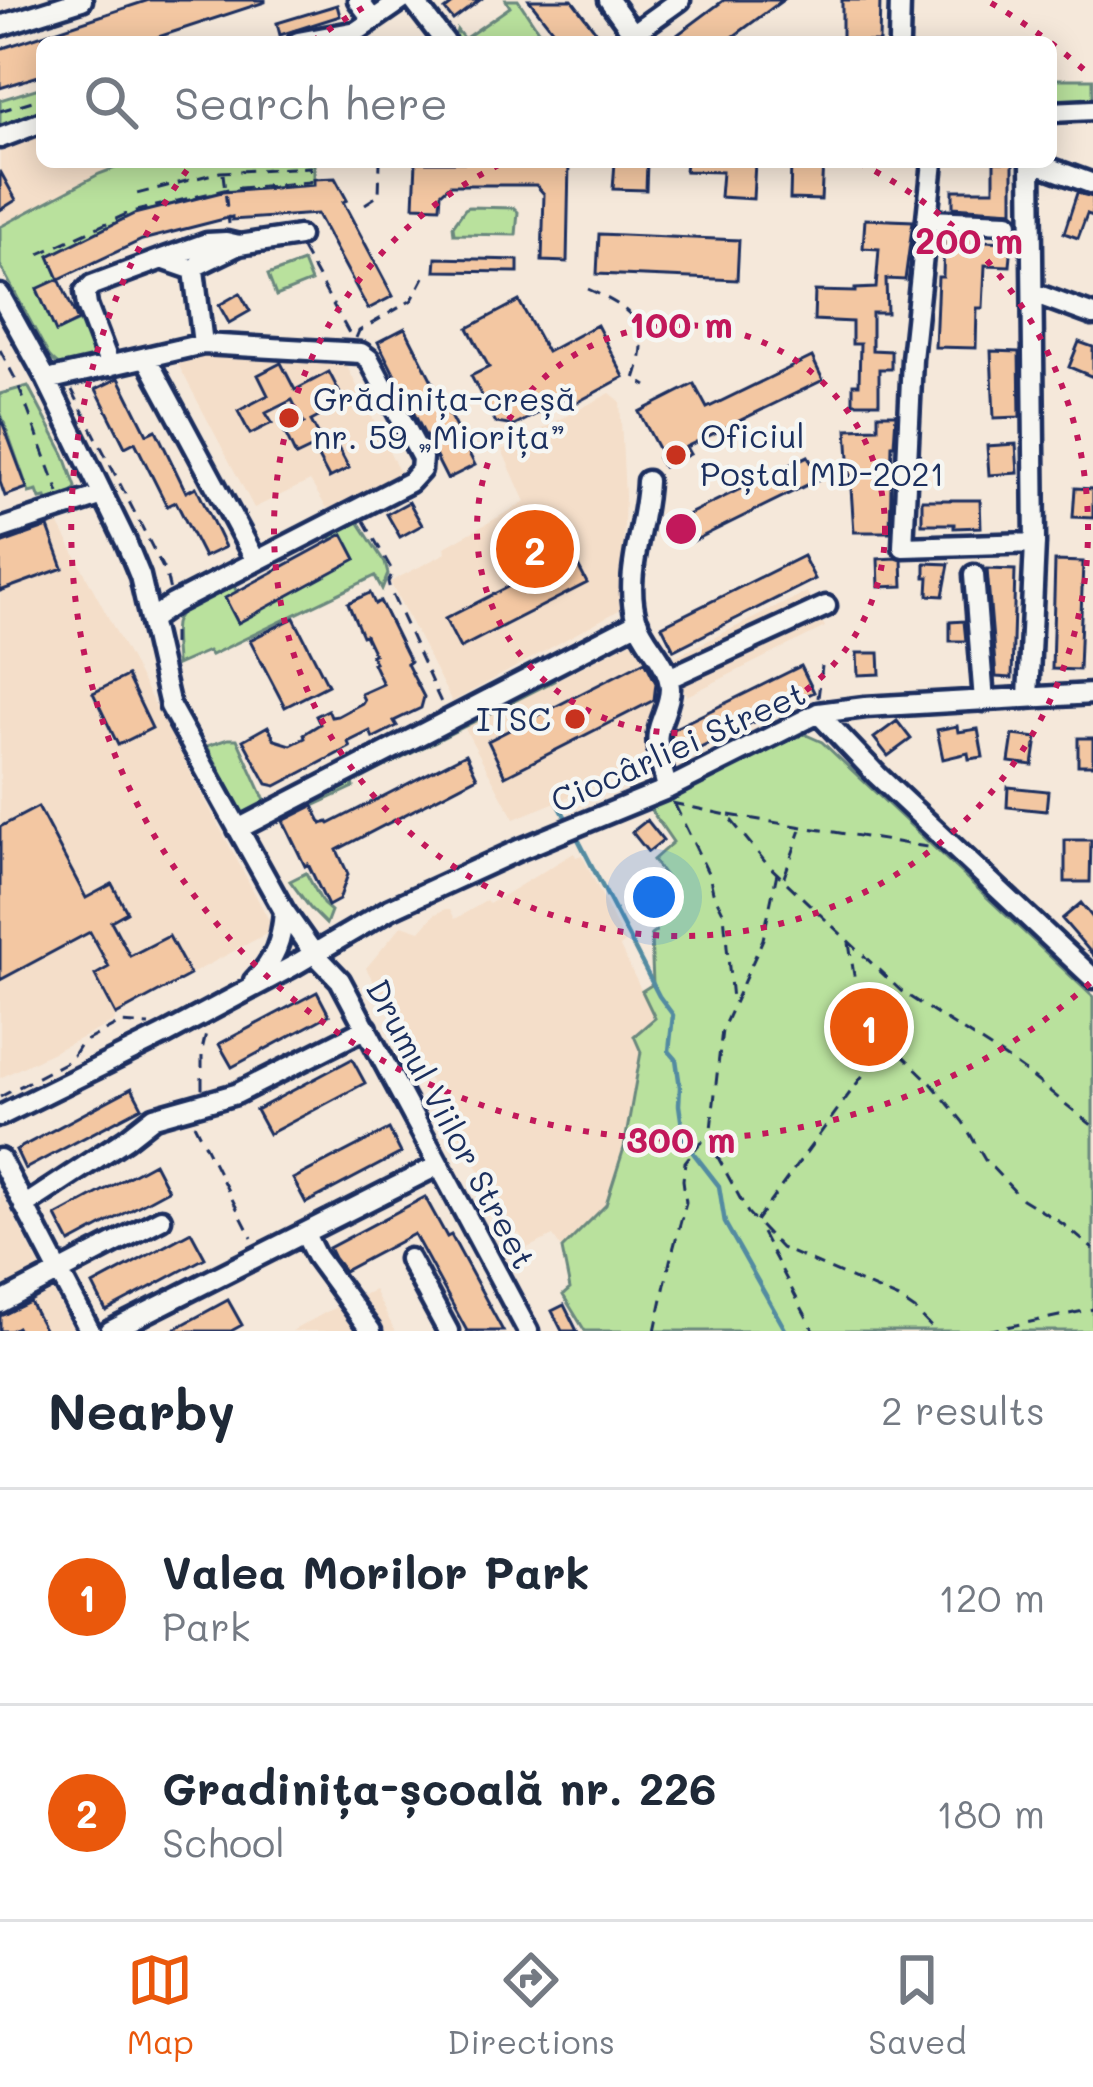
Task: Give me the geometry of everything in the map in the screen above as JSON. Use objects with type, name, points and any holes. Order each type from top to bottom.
[{"type":"street","points":[[0,26],[82,0]]},
{"type":"street","points":[[358,0],[373,20]]},
{"type":"street","points":[[330,36],[357,31],[402,0]]},
{"type":"street","points":[[413,0],[440,36]]},
{"type":"street","points":[[610,0],[636,36]]},
{"type":"street","points":[[639,36],[680,0]]},
{"type":"street","points":[[899,36],[900,0]]},
{"type":"street","points":[[1057,112],[1093,110]]},
{"type":"street","points":[[0,138],[36,124]]},
{"type":"street","points":[[932,168],[912,359],[903,547],[1035,544]]},
{"type":"street","points":[[1028,698],[1035,544],[1032,168]]},
{"type":"street","points":[[1049,168],[1093,184]]},
{"type":"street","points":[[927,220],[1008,224]]},
{"type":"street","points":[[110,366],[87,306],[85,292],[92,285],[207,243],[299,236]]},
{"type":"street","points":[[203,344],[194,270],[236,244]]},
{"type":"street","points":[[162,259],[194,270]]},
{"type":"street","points":[[1034,293],[1093,315]]},
{"type":"street","name":"Drumul Viilor Street","points":[[0,295],[47,380],[140,576],[170,706],[284,911],[338,977],[528,1331]]},
{"type":"street","points":[[47,380],[203,344],[361,353],[369,359],[422,458],[418,477],[410,482],[150,620]]},
{"type":"street","points":[[146,358],[256,561]]},
{"type":"street","points":[[646,481],[633,592],[638,622],[669,678],[667,710],[656,740],[670,796]]},
{"type":"street","points":[[0,529],[103,495]]},
{"type":"street","points":[[974,575],[984,700]]},
{"type":"street","points":[[669,678],[826,606]]},
{"type":"street","points":[[238,829],[638,622]]},
{"type":"street","name":"Ciocârliei Street","points":[[0,1116],[164,1035],[390,909],[647,797],[670,796],[818,713],[1093,694]]},
{"type":"street","points":[[818,713],[1093,979]]},
{"type":"street","points":[[245,990],[278,948],[284,911]]},
{"type":"street","points":[[24,1206],[154,1117],[236,1094],[367,1028]]},
{"type":"street","points":[[0,1159],[90,1331]]},
{"type":"street","points":[[110,1331],[439,1165]]},
{"type":"street","points":[[0,1303],[161,1219]]},
{"type":"street","points":[[305,1234],[371,1331]]},
{"type":"street","points":[[409,1259],[448,1331]]},
{"type":"path","points":[[0,111],[36,100]]},
{"type":"path","points":[[133,196],[223,172],[293,168]]},
{"type":"path","points":[[40,254],[131,212],[224,190],[310,182],[310,168]]},
{"type":"path","points":[[364,204],[379,195],[380,168]]},
{"type":"path","points":[[223,172],[236,244]]},
{"type":"path","points":[[299,236],[353,340]]},
{"type":"path","points":[[334,350],[412,300],[424,278]]},
{"type":"path","points":[[589,289],[620,303],[637,320],[644,337],[635,379],[647,386]]},
{"type":"path","points":[[0,350],[18,384],[64,507]]},
{"type":"path","points":[[356,510],[390,563],[390,590],[449,722]]},
{"type":"path","points":[[647,797],[670,796],[727,815],[941,849]]},
{"type":"path","points":[[670,796],[724,914],[732,1003]]},
{"type":"path","points":[[727,815],[757,854],[901,991],[1026,1072],[1093,1126]]},
{"type":"path","points":[[783,879],[802,827]]},
{"type":"path","points":[[777,873],[763,939],[722,1030],[710,1138],[814,1331]]},
{"type":"path","points":[[849,941],[855,982],[872,1024],[931,1083],[985,1160],[1022,1198],[1093,1249]]},
{"type":"path","points":[[0,1096],[70,1060],[80,1044],[120,1023],[161,1026]]},
{"type":"path","points":[[208,1027],[202,1050],[204,1076],[193,1105],[261,1256]]},
{"type":"path","points":[[757,1225],[888,1042]]},
{"type":"path","points":[[655,1331],[686,1202],[687,1160],[710,1138]]},
{"type":"path","points":[[757,1225],[781,1248],[899,1299],[935,1331]]},
{"type":"path","points":[[987,1331],[1093,1309]]},
{"type":"shaded area","points":[[36,138],[36,168],[116,168],[0,227],[0,150]]},
{"type":"shaded area","name":"Grădinița-creșă nr. 59 „Miorița”","points":[[221,348],[343,358],[399,471],[397,477],[332,510],[310,481],[254,508],[178,364]]},
{"type":"shaded area","points":[[610,393],[620,401],[625,496],[621,609],[452,702],[390,582],[446,553],[445,547],[525,502],[502,450]]},
{"type":"shaded area","points":[[0,514],[3,522],[15,518],[21,532],[56,519],[271,924],[266,934],[116,1014],[114,1022],[0,1078]]},
{"type":"shaded area","points":[[807,592],[825,627],[687,696],[668,660]]},
{"type":"shaded area","points":[[634,640],[642,644],[667,688],[652,741],[646,744],[649,764],[514,819],[464,727]]},
{"type":"shaded area","points":[[574,853],[582,855],[655,1018],[634,1036],[641,1052],[624,1148],[606,1205],[562,1249],[553,1236],[527,1248],[366,968],[402,925],[420,931],[445,909],[455,919]]},
{"type":"shaded area","points":[[0,1190],[74,1331],[0,1331]]},
{"type":"shaded area","points":[[374,1290],[395,1331],[292,1331],[330,1310]]},
{"type":"green space","points":[[506,0],[518,0],[542,36],[468,36],[510,7]]},
{"type":"green space","points":[[1057,79],[1093,79],[1093,106],[1057,107]]},
{"type":"green space","points":[[36,89],[36,116],[0,128],[0,100]]},
{"type":"green space","points":[[115,168],[314,168],[314,185],[217,193],[135,214],[49,256],[59,279],[37,290],[56,331],[87,318],[99,353],[91,363],[64,367],[49,356],[0,265],[0,227]]},
{"type":"green space","points":[[469,207],[514,208],[518,212],[516,235],[454,234],[453,226]]},
{"type":"green space","points":[[303,262],[311,282],[276,296],[268,275]]},
{"type":"green space","points":[[28,386],[76,487],[72,495],[49,507],[37,491],[29,493],[0,411],[0,394]]},
{"type":"green space","points":[[352,518],[385,563],[388,574],[382,589],[375,576],[211,655],[208,651],[176,665],[175,624],[183,610],[232,583],[237,592],[343,535],[332,540],[328,530]]},
{"type":"green space","points":[[551,676],[554,681],[313,806],[309,798]]},
{"type":"green space","points":[[804,734],[822,742],[1093,997],[1093,1331],[585,1331],[563,1295],[570,1289],[562,1249],[606,1205],[624,1148],[641,1052],[634,1036],[655,1018],[642,991],[653,984],[651,935],[663,908],[675,905],[674,888],[653,860],[673,842],[649,807]]},
{"type":"green space","points":[[237,739],[266,803],[243,814],[207,746]]},
{"type":"green space","points":[[306,873],[331,911],[326,924],[290,881]]},
{"type":"building","points":[[149,0],[265,0],[161,36],[40,36]]},
{"type":"building","points":[[458,0],[480,0],[453,20],[445,10]]},
{"type":"building","points":[[529,0],[572,0],[599,36],[557,36]]},
{"type":"building","points":[[724,0],[783,0],[734,36],[677,35]]},
{"type":"building","points":[[842,0],[880,0],[879,36],[842,36]]},
{"type":"building","points":[[337,5],[340,16],[280,35],[277,23]]},
{"type":"building","points":[[36,37],[36,77],[0,88],[0,49]]},
{"type":"building","points":[[416,168],[569,168],[567,262],[542,261],[544,194],[536,185],[450,185],[441,193],[440,207],[414,206]]},
{"type":"building","points":[[615,168],[647,168],[646,190],[613,189]]},
{"type":"building","points":[[755,168],[753,199],[720,197],[722,172],[685,171]]},
{"type":"building","points":[[791,168],[823,168],[821,200],[790,199]]},
{"type":"building","points":[[994,168],[1013,168],[1013,211],[953,207],[953,190],[994,190]]},
{"type":"building","points":[[0,171],[16,200],[0,210]]},
{"type":"building","points":[[335,178],[393,296],[368,309],[317,214],[232,217],[142,240],[59,279],[49,256],[134,214],[222,192],[314,185],[314,179]]},
{"type":"building","points":[[1077,193],[1093,197],[1093,216],[1087,214],[1078,238],[1064,233]]},
{"type":"building","points":[[865,219],[913,221],[905,280],[886,279],[887,313],[872,313],[872,350],[891,351],[891,369],[879,369],[879,403],[853,403],[853,384],[859,384],[860,344],[852,344],[852,322],[814,320],[815,291],[876,288],[879,249],[863,248]]},
{"type":"building","points":[[599,234],[739,240],[737,280],[597,274]]},
{"type":"building","points":[[944,236],[1012,242],[1010,266],[985,265],[976,348],[935,347]]},
{"type":"building","points":[[436,258],[518,260],[518,272],[435,271]]},
{"type":"building","points":[[59,279],[78,321],[56,332],[37,289]]},
{"type":"building","points":[[240,293],[250,311],[229,323],[219,305]]},
{"type":"building","points":[[519,301],[547,352],[597,325],[624,377],[574,404],[570,396],[514,426],[496,423],[471,376],[489,367],[468,328]]},
{"type":"building","points":[[405,328],[475,465],[447,479],[378,342]]},
{"type":"building","points":[[1079,342],[1093,347],[1093,377],[1069,367]]},
{"type":"building","points":[[991,351],[1019,352],[1020,417],[994,418]]},
{"type":"building","points":[[812,357],[823,380],[686,447],[690,454],[663,467],[639,412],[694,384],[707,408]]},
{"type":"building","points":[[281,363],[295,390],[329,372],[345,403],[311,421],[323,443],[336,444],[349,468],[329,478],[313,448],[296,456],[285,433],[304,423],[292,400],[266,413],[272,423],[250,434],[238,411],[268,395],[258,375]]},
{"type":"building","points":[[119,378],[147,434],[156,430],[186,492],[196,487],[225,547],[204,557],[176,502],[167,506],[135,442],[125,447],[96,389]]},
{"type":"building","points":[[878,414],[896,414],[890,532],[854,532],[847,429],[878,428]]},
{"type":"building","points":[[0,416],[27,488],[5,496],[0,482]]},
{"type":"building","points":[[1016,444],[1018,473],[989,475],[987,446]]},
{"type":"building","points":[[808,456],[819,479],[691,542],[679,519]]},
{"type":"building","points":[[1075,488],[1093,489],[1093,518],[1073,517]]},
{"type":"building","points":[[922,500],[980,500],[981,527],[922,524]]},
{"type":"building","points":[[409,502],[422,525],[400,537],[387,514]]},
{"type":"building","points":[[48,527],[63,568],[0,591],[0,544]]},
{"type":"building","points":[[343,534],[356,559],[238,623],[225,598]]},
{"type":"building","points":[[572,554],[587,583],[460,648],[445,619]]},
{"type":"building","points":[[803,556],[815,579],[674,650],[662,626]]},
{"type":"building","points":[[878,559],[902,560],[903,586],[879,587]]},
{"type":"building","points":[[1055,561],[1083,562],[1079,670],[1052,669]]},
{"type":"building","points":[[925,563],[949,564],[943,596],[928,595]]},
{"type":"building","points":[[987,569],[1015,570],[1012,678],[996,677]]},
{"type":"building","points":[[370,593],[375,604],[380,601],[410,662],[424,697],[421,708],[373,738],[370,731],[348,742],[350,747],[276,786],[267,784],[243,740],[268,726],[275,740],[291,745],[320,724],[316,716],[328,710],[331,717],[338,716],[362,703],[361,694],[383,684],[374,654],[348,603]]},
{"type":"building","points":[[294,618],[328,685],[285,707],[250,640]]},
{"type":"building","points":[[964,621],[966,641],[950,641],[950,622]]},
{"type":"building","points":[[857,653],[879,653],[880,674],[858,675]]},
{"type":"building","name":"ITSC","points":[[645,661],[656,683],[654,700],[505,776],[488,741]]},
{"type":"building","points":[[801,666],[814,692],[680,758],[671,739],[673,729]]},
{"type":"building","points":[[127,676],[152,728],[118,745],[93,693]]},
{"type":"building","points":[[897,721],[911,739],[888,756],[874,738]]},
{"type":"building","points":[[957,726],[958,732],[978,729],[983,757],[969,759],[968,753],[943,759],[937,730]]},
{"type":"building","points":[[1013,735],[1037,738],[1033,765],[1009,762]]},
{"type":"building","points":[[1078,738],[1093,738],[1093,765],[1078,765]]},
{"type":"building","points":[[466,754],[477,777],[337,850],[348,874],[339,900],[328,906],[283,821],[313,806],[322,824],[329,824]]},
{"type":"building","points":[[1008,787],[1048,791],[1046,811],[1007,807]]},
{"type":"building","points":[[38,807],[86,898],[112,884],[127,912],[111,921],[130,956],[169,936],[190,975],[116,1015],[95,975],[109,967],[90,932],[0,980],[0,827]]},
{"type":"building","points":[[647,820],[663,840],[648,852],[632,832]]},
{"type":"building","points":[[1065,840],[1091,840],[1090,882],[1065,882]]},
{"type":"building","points":[[1081,903],[1093,918],[1093,955],[1062,919]]},
{"type":"building","points":[[317,992],[329,1015],[232,1067],[219,1044]]},
{"type":"building","points":[[352,1059],[365,1083],[269,1134],[256,1110]]},
{"type":"building","points":[[132,1088],[142,1107],[25,1169],[16,1150]]},
{"type":"building","points":[[389,1129],[401,1153],[306,1203],[293,1179]]},
{"type":"building","points":[[154,1163],[168,1190],[70,1243],[56,1216]]},
{"type":"building","points":[[425,1197],[503,1331],[467,1331],[414,1234],[344,1271],[334,1258],[329,1248]]},
{"type":"building","points":[[191,1232],[205,1258],[106,1311],[93,1285]]},
{"type":"building","points":[[228,1300],[242,1325],[231,1331],[171,1331]]},
{"type":"building","points":[[30,1302],[45,1331],[19,1331],[17,1327],[0,1331],[0,1316]]},
{"type":"building","points":[[564,1305],[577,1331],[562,1331],[552,1311]]},
{"type":"waterway","points":[[558,803],[569,824]]},
{"type":"waterway","points":[[578,839],[673,1015],[669,1051],[676,1059],[684,1141],[719,1186],[725,1223],[786,1331]]},
{"type":"place","name":"Grădinița-creșă nr. 59 „Miorița”","points":[[289,418]]},
{"type":"place","name":"Oficiul Poștal MD-2021","points":[[676,455]]},
{"type":"place","name":"Gradinița-școală nr. 226","points":[[535,549]]},
{"type":"place","name":"ITSC","points":[[575,719]]},
{"type":"place","name":"Valea Morilor Park","points":[[869,1027]]}]
